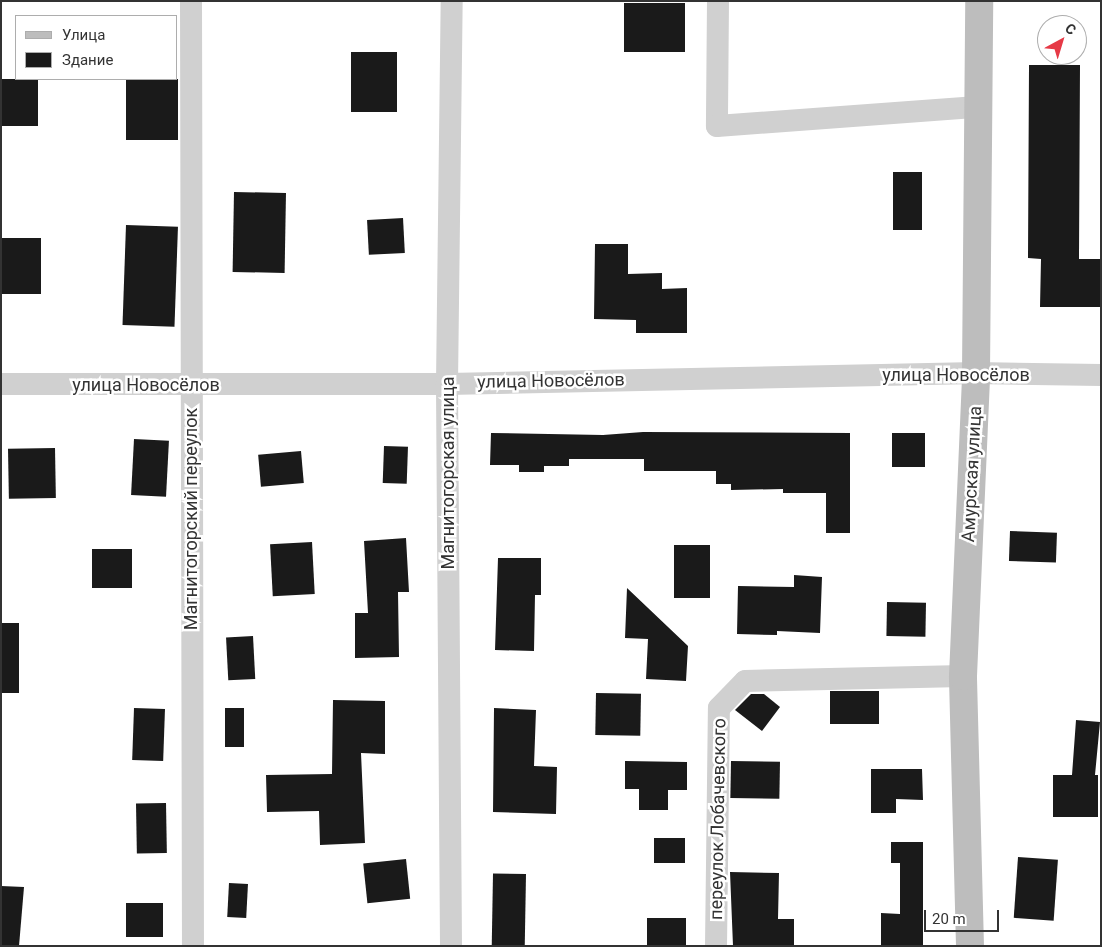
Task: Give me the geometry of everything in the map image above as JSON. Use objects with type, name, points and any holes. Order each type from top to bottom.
[{"type":"street","name":"Магнитогорский переулок","points":[[190,1],[193,946]]},
{"type":"street","name":"Магнитогорская улица","points":[[451,946],[447,384],[452,1]]},
{"type":"street","points":[[718,1],[717,126],[978,107]]},
{"type":"street","name":"Амурская улица","points":[[970,946],[963,676],[976,373],[979,1]]},
{"type":"street","name":"улица Новосёлов","points":[[1,384],[447,384],[976,373],[1101,375]]},
{"type":"street","name":"переулок Лобачевского","points":[[716,946],[719,708],[745,681],[963,676]]},
{"type":"building","points":[[624,3],[685,3],[685,52],[624,52]]},
{"type":"building","points":[[351,52],[397,52],[397,112],[351,112]]},
{"type":"building","points":[[1029,65],[1080,65],[1079,259],[1101,259],[1101,307],[1040,307],[1041,259],[1028,258]]},
{"type":"building","points":[[1,79],[38,80],[38,126],[1,126]]},
{"type":"building","points":[[126,80],[178,80],[178,140],[126,140]]},
{"type":"building","points":[[893,172],[922,172],[922,230],[893,230]]},
{"type":"building","points":[[234,192],[286,193],[285,273],[233,272]]},
{"type":"building","points":[[403,218],[405,253],[369,255],[367,220]]},
{"type":"building","points":[[126,225],[178,227],[174,327],[123,325]]},
{"type":"building","points":[[1,238],[41,238],[41,294],[1,294]]},
{"type":"building","points":[[595,244],[628,244],[628,274],[662,273],[662,289],[687,288],[687,333],[636,333],[636,320],[594,319]]},
{"type":"building","points":[[643,432],[850,433],[850,533],[826,533],[826,493],[783,493],[783,489],[731,490],[731,484],[716,484],[716,471],[644,471],[644,459],[569,459],[569,466],[544,466],[544,472],[519,472],[519,465],[490,465],[491,433],[603,435]]},
{"type":"building","points":[[892,433],[925,433],[925,467],[892,467]]},
{"type":"building","points":[[134,439],[169,441],[166,497],[131,495]]},
{"type":"building","points":[[384,446],[408,447],[407,484],[383,483]]},
{"type":"building","points":[[55,448],[56,498],[9,499],[8,449]]},
{"type":"building","points":[[301,451],[304,483],[261,487],[258,455]]},
{"type":"building","points":[[1010,531],[1057,533],[1056,563],[1009,561]]},
{"type":"building","points":[[406,538],[409,592],[398,592],[399,657],[355,658],[355,613],[368,613],[364,541]]},
{"type":"building","points":[[312,542],[315,594],[273,596],[270,544]]},
{"type":"building","points":[[674,545],[710,545],[710,598],[674,598]]},
{"type":"building","points":[[92,549],[132,549],[132,588],[92,588]]},
{"type":"building","points":[[498,558],[541,558],[541,595],[535,595],[534,651],[495,650]]},
{"type":"building","points":[[794,575],[822,577],[820,633],[777,631],[777,635],[737,634],[738,586],[794,587]]},
{"type":"building","points":[[627,588],[688,646],[686,681],[646,679],[648,639],[625,638]]},
{"type":"building","points":[[887,602],[926,603],[925,637],[886,636]]},
{"type":"building","points":[[1,623],[19,623],[19,693],[1,693]]},
{"type":"building","points":[[253,636],[255,679],[228,680],[226,637]]},
{"type":"building","points":[[830,691],[879,691],[879,724],[830,724]]},
{"type":"building","points":[[596,693],[641,694],[640,736],[595,735]]},
{"type":"building","points":[[751,694],[764,694],[780,707],[762,731],[735,710]]},
{"type":"building","points":[[333,700],[385,701],[385,754],[361,753],[365,843],[320,845],[319,811],[267,812],[266,775],[332,774]]},
{"type":"building","points":[[134,708],[165,709],[163,761],[132,760]]},
{"type":"building","points":[[225,708],[244,708],[244,747],[225,747]]},
{"type":"building","points":[[494,708],[536,710],[534,766],[557,767],[556,814],[493,812]]},
{"type":"building","points":[[1076,720],[1100,722],[1095,775],[1098,775],[1098,817],[1053,817],[1053,775],[1072,775]]},
{"type":"building","points":[[625,761],[687,762],[687,790],[668,790],[668,810],[639,810],[639,789],[625,789]]},
{"type":"building","points":[[731,761],[780,762],[779,799],[730,798]]},
{"type":"building","points":[[871,769],[922,769],[923,800],[896,799],[896,813],[871,813]]},
{"type":"building","points":[[166,803],[167,853],[137,854],[136,804]]},
{"type":"building","points":[[654,838],[685,838],[685,863],[654,863]]},
{"type":"building","points":[[891,842],[923,842],[923,946],[881,946],[881,913],[900,914],[900,863],[891,863]]},
{"type":"building","points":[[1018,857],[1058,860],[1054,921],[1014,918]]},
{"type":"building","points":[[406,859],[410,899],[367,903],[363,863]]},
{"type":"building","points":[[730,872],[779,873],[778,919],[794,919],[794,946],[733,946]]},
{"type":"building","points":[[493,873],[526,874],[525,946],[492,945]]},
{"type":"building","points":[[229,883],[248,884],[246,918],[227,917]]},
{"type":"building","points":[[1,886],[24,887],[19,946],[1,946]]},
{"type":"building","points":[[126,903],[163,903],[163,937],[126,937]]},
{"type":"building","points":[[647,918],[686,918],[686,946],[647,946]]}]
